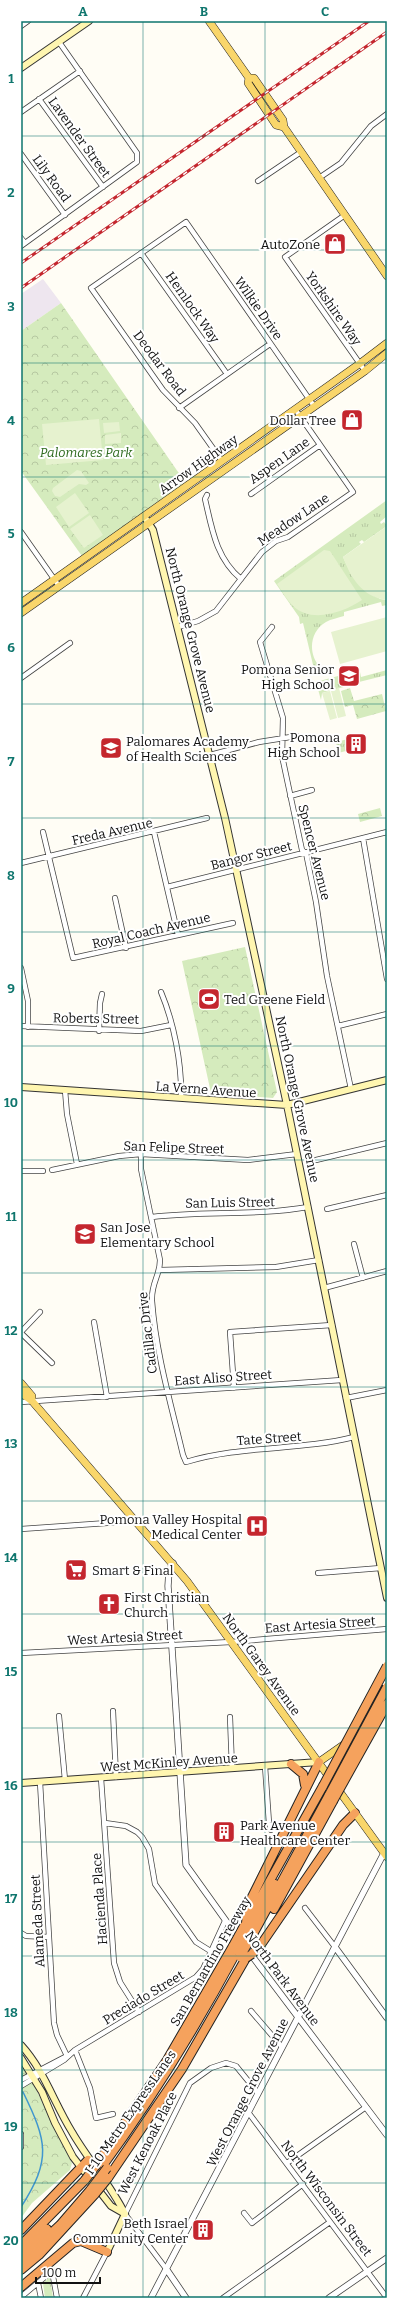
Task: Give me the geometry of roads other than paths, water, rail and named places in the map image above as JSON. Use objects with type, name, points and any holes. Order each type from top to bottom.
[{"type":"highway","name":"I-10 Metro ExpressLanes","points":[[102,2166],[137,2127],[171,2075],[240,1955],[305,1828],[304,1819],[387,1666]]},
{"type":"highway","points":[[331,1798],[387,1687]]},
{"type":"highway","name":"San Bernardino Freeway","points":[[21,2245],[90,2187],[108,2178],[182,2069],[251,1934],[387,1704]]},
{"type":"highway","points":[[251,1934],[248,1905],[304,1788],[319,1762]]},
{"type":"highway","points":[[291,1764],[305,1776],[304,1788]]},
{"type":"highway","points":[[240,1955],[251,1934],[342,1825],[355,1813]]},
{"type":"highway","name":"San Bernardino Freeway","points":[[21,2270],[39,2255],[90,2187],[167,2060],[240,1955]]},
{"type":"highway","points":[[21,2230],[88,2160]]},
{"type":"highway","name":"I-10 Metro ExpressLanes","points":[[21,2254],[90,2187]]},
{"type":"highway","name":"I-10 Metro ExpressLanes","points":[[21,2261],[60,2224],[90,2187]]},
{"type":"highway","points":[[21,2287],[73,2243],[81,2240],[106,2252]]},
{"type":"main road","points":[[21,68],[89,21]]},
{"type":"main road","points":[[209,21],[249,78],[248,83],[276,125],[284,127],[387,276]]},
{"type":"main road","name":"Arrow Highway","points":[[21,604],[360,364],[387,343]]},
{"type":"main road","name":"Arrow Highway","points":[[21,613],[227,469],[314,406],[365,372],[387,353]]},
{"type":"main road","name":"Deodar Road","points":[[222,461],[227,469]]},
{"type":"main road","name":"North Orange Grove Avenue","points":[[144,516],[153,530],[210,755],[287,1105],[387,1598]]},
{"type":"main road","name":"La Verne Avenue","points":[[21,1087],[287,1105],[387,1080]]},
{"type":"main road","name":"North Garey Avenue","points":[[21,1383],[32,1396],[32,1401]]},
{"type":"main road","name":"North Garey Avenue","points":[[21,1393],[32,1401],[173,1563],[355,1813],[386,1852]]},
{"type":"main road","points":[[319,1762],[387,1715]]},
{"type":"main road","name":"West McKinley Avenue","points":[[21,1783],[319,1762]]},
{"type":"main road","points":[[21,2045],[41,2072],[66,2123],[88,2160],[119,2202],[125,2214]]},
{"type":"main road","points":[[21,2058],[33,2076],[55,2123],[81,2167],[111,2206],[125,2214]]},
{"type":"main road","points":[[106,2252],[125,2214]]},
{"type":"street","points":[[21,26],[28,21]]},
{"type":"street","points":[[21,238],[23,244],[137,162],[137,153],[59,42]]},
{"type":"street","points":[[21,112],[80,71]]},
{"type":"street","name":"Lavender Street","points":[[39,99],[103,187]]},
{"type":"street","points":[[319,178],[341,163],[371,126],[387,114]]},
{"type":"street","points":[[258,181],[301,152]]},
{"type":"street","name":"Lily Road","points":[[21,154],[64,215]]},
{"type":"street","name":"Yorkshire Way","points":[[345,215],[286,257],[365,372]]},
{"type":"street","name":"Wilkie Drive","points":[[141,253],[186,222],[314,406]]},
{"type":"street","name":"Deodar Road","points":[[141,253],[92,288],[163,390],[195,423],[222,461]]},
{"type":"street","name":"Hemlock Way","points":[[141,253],[227,374]]},
{"type":"street","points":[[179,408],[270,344]]},
{"type":"street","points":[[295,409],[320,445]]},
{"type":"street","name":"Meadow Lane","points":[[178,627],[198,621],[216,611],[268,546],[288,537],[353,492],[320,445]]},
{"type":"street","name":"Aspen Lane","points":[[250,494],[320,445]]},
{"type":"street","points":[[207,495],[205,499],[218,549],[227,564],[241,579]]},
{"type":"street","points":[[21,532],[59,586]]},
{"type":"street","name":"Spencer Avenue","points":[[272,627],[260,642],[283,718],[282,756],[302,850],[306,853],[316,902],[327,976],[351,1089]]},
{"type":"street","points":[[21,678],[70,643]]},
{"type":"street","points":[[274,688],[285,685]]},
{"type":"street","points":[[210,755],[282,738],[297,736]]},
{"type":"street","points":[[290,796],[312,790]]},
{"type":"street","name":"Freda Avenue","points":[[21,863],[207,818]]},
{"type":"street","points":[[43,832],[50,856]]},
{"type":"street","points":[[154,832],[178,935]]},
{"type":"street","name":"Bangor Street","points":[[168,887],[387,832]]},
{"type":"street","points":[[363,838],[387,979]]},
{"type":"street","name":"Royal Coach Avenue","points":[[50,856],[73,958],[126,948],[233,923]]},
{"type":"street","points":[[116,898],[126,948]]},
{"type":"street","points":[[21,968],[28,1001],[28,1026]]},
{"type":"street","points":[[160,992],[171,1025],[181,1072],[181,1098]]},
{"type":"street","points":[[99,1031],[102,994]]},
{"type":"street","points":[[338,1026],[387,1014]]},
{"type":"street","name":"Roberts Street","points":[[21,1026],[99,1031],[141,1031],[171,1025]]},
{"type":"street","points":[[65,1090],[67,1114],[77,1164]]},
{"type":"street","points":[[316,1160],[387,1143]]},
{"type":"street","points":[[141,1154],[141,1169],[152,1217],[160,1270],[260,1268],[319,1260]]},
{"type":"street","name":"San Felipe Street","points":[[52,1170],[119,1156],[141,1154],[248,1160],[297,1154]]},
{"type":"street","points":[[21,1171],[43,1171]]},
{"type":"street","points":[[326,1209],[387,1195]]},
{"type":"street","name":"San Luis Street","points":[[152,1217],[197,1214],[249,1214],[308,1207]]},
{"type":"street","points":[[354,1244],[363,1278]]},
{"type":"street","name":"Cadillac Drive","points":[[160,1270],[153,1283],[152,1302],[166,1392],[186,1462]]},
{"type":"street","points":[[324,1288],[387,1272]]},
{"type":"street","points":[[40,1312],[21,1332],[52,1363]]},
{"type":"street","points":[[94,1322],[107,1397]]},
{"type":"street","points":[[234,1388],[230,1332],[332,1325]]},
{"type":"street","name":"East Aliso Street","points":[[21,1402],[342,1380]]},
{"type":"street","points":[[346,1398],[387,1390]]},
{"type":"street","name":"Tate Street","points":[[186,1462],[220,1453],[328,1444],[354,1437]]},
{"type":"street","points":[[21,1529],[136,1521]]},
{"type":"street","name":"North Park Avenue","points":[[173,1563],[168,1578],[186,1866],[225,1921],[387,2135]]},
{"type":"street","points":[[318,1572],[381,1568]]},
{"type":"street","name":"East Artesia Street","points":[[231,1642],[387,1629]]},
{"type":"street","name":"West Artesia Street","points":[[21,1653],[231,1642]]},
{"type":"street","points":[[113,1711],[116,1777]]},
{"type":"street","points":[[59,1716],[64,1780]]},
{"type":"street","points":[[230,1717],[232,1768]]},
{"type":"street","points":[[265,1766],[269,1823],[271,1830]]},
{"type":"street","name":"Hacienda Place","points":[[101,1778],[114,1963],[120,1982],[139,2012]]},
{"type":"street","name":"Alameda Street","points":[[40,1782],[54,2023],[57,2035],[67,2056]]},
{"type":"street","points":[[105,1823],[126,1826],[137,1832],[142,1837],[148,1849],[156,1884],[196,1942],[212,1952]]},
{"type":"street","name":"West Orange Grove Avenue","points":[[151,2298],[167,2270],[298,2016],[386,1852]]},
{"type":"street","points":[[305,1908],[387,2018]]},
{"type":"street","name":"Preciado Street","points":[[33,2076],[196,1977],[212,1952],[225,1921]]},
{"type":"street","points":[[21,1933],[26,1936],[50,1937]]},
{"type":"street","points":[[251,2011],[282,2047]]},
{"type":"street","points":[[75,2050],[90,2088],[96,2118],[98,2119],[113,2114]]},
{"type":"street","name":"West Kenoak Place","points":[[125,2214],[190,2083],[211,2068],[231,2064],[236,2066],[258,2093]]},
{"type":"street","points":[[21,2080],[33,2076]]},
{"type":"street","points":[[21,2086],[33,2076]]},
{"type":"street","points":[[287,2163],[366,2107]]},
{"type":"street","name":"North Wisconsin Street","points":[[248,2112],[387,2298]]},
{"type":"street","points":[[21,2134],[21,2147]]},
{"type":"street","points":[[244,2213],[252,2223],[303,2184]]},
{"type":"street","points":[[125,2214],[186,2298]]},
{"type":"street","points":[[224,2298],[330,2222]]},
{"type":"street","points":[[83,2298],[106,2252]]},
{"type":"street","points":[[330,2298],[387,2258]]},
{"type":"street","points":[[21,2297],[52,2272],[57,2298]]},
{"type":"street","points":[[38,2283],[41,2298]]},
{"type":"waterway","points":[[21,2207],[38,2176],[42,2162],[43,2150],[37,2124],[23,2092]]},
{"type":"railway","points":[[21,263],[369,21]]},
{"type":"railway","points":[[21,288],[387,32]]},
{"type":"place","name":"AutoZone","points":[[335,244]]},
{"type":"place","name":"Dollar Tree","points":[[352,420]]},
{"type":"place","name":"Pomona Senior High School","points":[[349,676]]},
{"type":"place","name":"Pomona High School","points":[[356,744]]},
{"type":"place","name":"Palomares Academy of Health Sciences","points":[[111,748]]},
{"type":"place","name":"Ted Greene Field","points":[[209,999]]},
{"type":"place","name":"San Jose Elementary School","points":[[85,1234]]},
{"type":"place","name":"Pomona Valley Hospital Medical Center","points":[[257,1526]]},
{"type":"place","name":"Smart & Final","points":[[76,1570]]},
{"type":"place","name":"First Christian Church","points":[[109,1604]]},
{"type":"place","name":"Park Avenue Healthcare Center","points":[[224,1832]]},
{"type":"place","name":"Beth Israel Community Center","points":[[203,2230]]},
{"type":"park label","name":"Palomares Park","points":[[86,452]]}]
